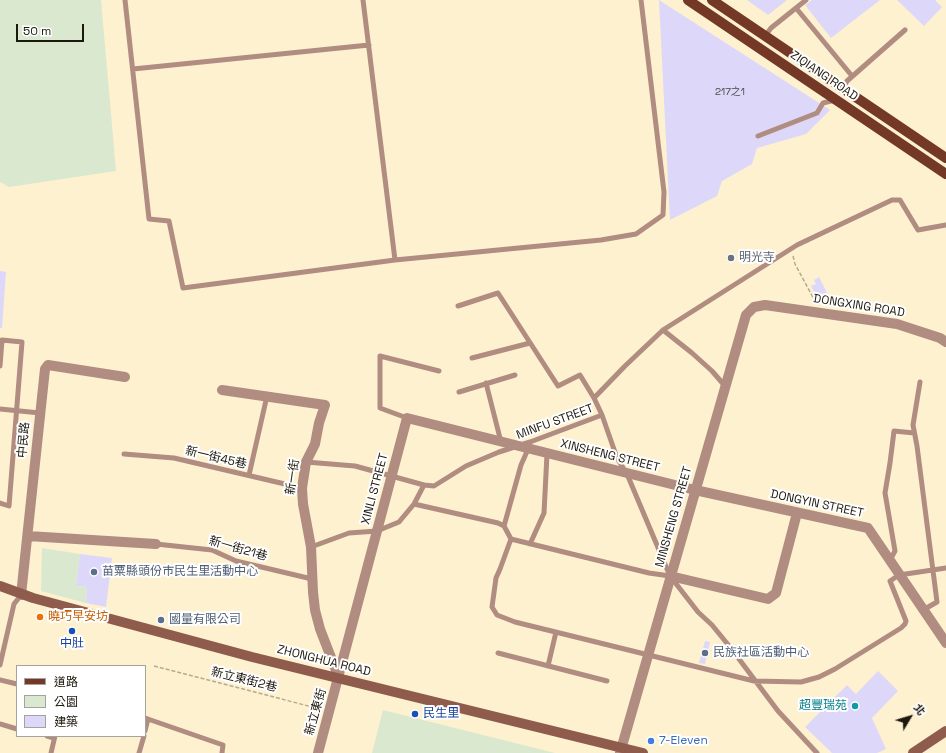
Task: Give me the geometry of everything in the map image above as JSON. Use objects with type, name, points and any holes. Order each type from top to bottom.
[{"type":"main road","name":"ZIQIANG ROAD","points":[[688,0],[946,174]]},
{"type":"main road","name":"ZIQIANG ROAD","points":[[712,0],[946,158]]},
{"type":"main road","points":[[836,100],[843,88]]},
{"type":"street","name":"DONGXING ROAD","points":[[765,305],[897,324],[940,338],[946,342]]},
{"type":"street","name":"MINSHENG STREET","points":[[621,750],[746,314],[754,307],[765,305]]},
{"type":"street","name":"中民路","points":[[21,595],[45,369],[48,366],[125,377]]},
{"type":"street","name":"新一街","points":[[222,390],[325,405],[314,444],[306,462],[302,488],[303,504],[311,547],[315,610],[320,629],[339,678]]},
{"type":"street","points":[[407,418],[501,442],[526,446]]},
{"type":"street","name":"XINLI STREET","points":[[339,678],[407,418]]},
{"type":"street","name":"XINSHENG STREET","points":[[526,446],[547,454],[695,490]]},
{"type":"street","name":"DONGYIN STREET","points":[[695,490],[868,528],[946,643]]},
{"type":"street","points":[[670,576],[768,599],[776,593],[797,513]]},
{"type":"street","points":[[28,536],[156,544]]},
{"type":"street","name":"ZHONGHUA ROAD","points":[[0,586],[21,595],[252,656],[621,750],[643,753]]},
{"type":"street","name":"新立東街","points":[[318,753],[339,678]]},
{"type":"street","points":[[913,753],[946,731]]},
{"type":"lane","points":[[125,0],[149,219],[169,221],[183,288],[394,260],[601,240],[636,234],[663,215],[664,192],[641,0]]},
{"type":"lane","points":[[363,0],[394,260]]},
{"type":"lane","points":[[765,36],[770,28],[806,0]]},
{"type":"lane","points":[[796,8],[852,76]]},
{"type":"lane","points":[[843,88],[852,76],[905,30]]},
{"type":"lane","points":[[133,69],[369,45]]},
{"type":"lane","points":[[758,136],[817,113],[823,103],[836,100]]},
{"type":"lane","points":[[594,398],[662,330],[790,249],[892,200],[900,200],[918,230],[946,225]]},
{"type":"lane","points":[[458,306],[498,293],[558,386],[580,375],[602,415]]},
{"type":"lane","points":[[662,330],[697,358],[725,386]]},
{"type":"lane","points":[[0,366],[2,340],[22,342],[9,506],[0,503]]},
{"type":"lane","points":[[472,358],[530,343]]},
{"type":"lane","points":[[407,418],[380,408],[380,356],[439,371]]},
{"type":"lane","points":[[459,392],[515,375]]},
{"type":"lane","points":[[920,382],[913,425],[934,570],[937,602],[923,610]]},
{"type":"lane","points":[[486,383],[501,442]]},
{"type":"lane","points":[[249,476],[266,396]]},
{"type":"lane","points":[[0,409],[40,413]]},
{"type":"lane","name":"MINFU STREET","points":[[424,485],[434,486],[466,466],[499,452],[526,446],[602,415],[617,458],[627,474],[670,576],[698,612],[730,647],[778,711],[817,753]]},
{"type":"lane","points":[[890,560],[895,551],[885,492],[894,431],[914,433]]},
{"type":"lane","points":[[504,526],[526,446]]},
{"type":"lane","name":"新一街45巷","points":[[124,454],[174,458],[302,488]]},
{"type":"lane","points":[[530,544],[544,513],[547,454]]},
{"type":"lane","points":[[306,462],[355,466],[424,485],[414,504],[400,522],[377,532],[350,533],[311,547]]},
{"type":"lane","points":[[414,504],[498,523],[504,526],[510,539],[496,578],[492,607],[497,615],[509,620],[754,681],[802,682],[819,677],[835,669],[901,628],[904,624],[906,620],[890,581],[899,575],[946,568]]},
{"type":"lane","points":[[510,539],[649,573],[670,576]]},
{"type":"lane","name":"新一街21巷","points":[[156,544],[212,550],[236,561],[313,579]]},
{"type":"lane","points":[[0,665],[14,604],[21,595]]},
{"type":"lane","points":[[548,666],[556,632]]},
{"type":"lane","points":[[498,653],[607,681]]},
{"type":"lane","points":[[0,680],[16,684]]},
{"type":"lane","points":[[146,719],[223,745],[222,753]]},
{"type":"lane","points":[[0,724],[16,729]]},
{"type":"lane","points":[[50,753],[55,737]]},
{"type":"lane","points":[[139,753],[144,737]]},
{"type":"path","points":[[790,249],[795,264],[822,313]]},
{"type":"path","name":"新立東街2巷","points":[[154,666],[329,711]]},
{"type":"green space","points":[[0,0],[101,0],[116,171],[9,187],[0,182]]},
{"type":"green space","points":[[42,548],[80,554],[76,586],[87,587],[86,603],[41,591]]},
{"type":"green space","points":[[383,710],[555,753],[372,753]]},
{"type":"building","points":[[659,0],[830,110],[806,134],[757,148],[752,164],[722,181],[717,196],[670,220]]},
{"type":"building","points":[[747,0],[787,0],[768,15]]},
{"type":"building","points":[[812,0],[880,0],[831,38],[805,5]]},
{"type":"building","points":[[897,0],[935,0],[942,7],[924,26]]},
{"type":"building","points":[[0,271],[6,272],[2,328],[0,328]]},
{"type":"building","points":[[819,277],[827,293],[817,297],[811,286],[816,284],[814,280]]},
{"type":"building","name":"苗粟縣頭份巿民生里活動中心","points":[[80,554],[112,558],[106,607],[86,603],[87,587],[76,586]]},
{"type":"building","name":"民族社區活動中心","points":[[705,641],[710,642],[705,664],[699,663]]},
{"type":"building","name":"超豐瑞苑","points":[[878,671],[898,691],[872,718],[886,749],[877,753],[832,753],[805,727],[847,685],[856,694]]},
{"type":"place","name":"明光寺","points":[[731,258]]},
{"type":"place","name":"苗粟縣頭份巿民生里活動中心","points":[[94,572]]},
{"type":"place","name":"曉巧早安坊","points":[[40,617]]},
{"type":"place","name":"國量有限公司","points":[[161,620]]},
{"type":"place","name":"中肚","points":[[72,631]]},
{"type":"place","name":"民族社區活動中心","points":[[705,653]]},
{"type":"place","name":"超豐瑞苑","points":[[855,706]]},
{"type":"place","name":"民生里","points":[[415,714]]},
{"type":"place","name":"7-Eleven","points":[[651,741]]}]
